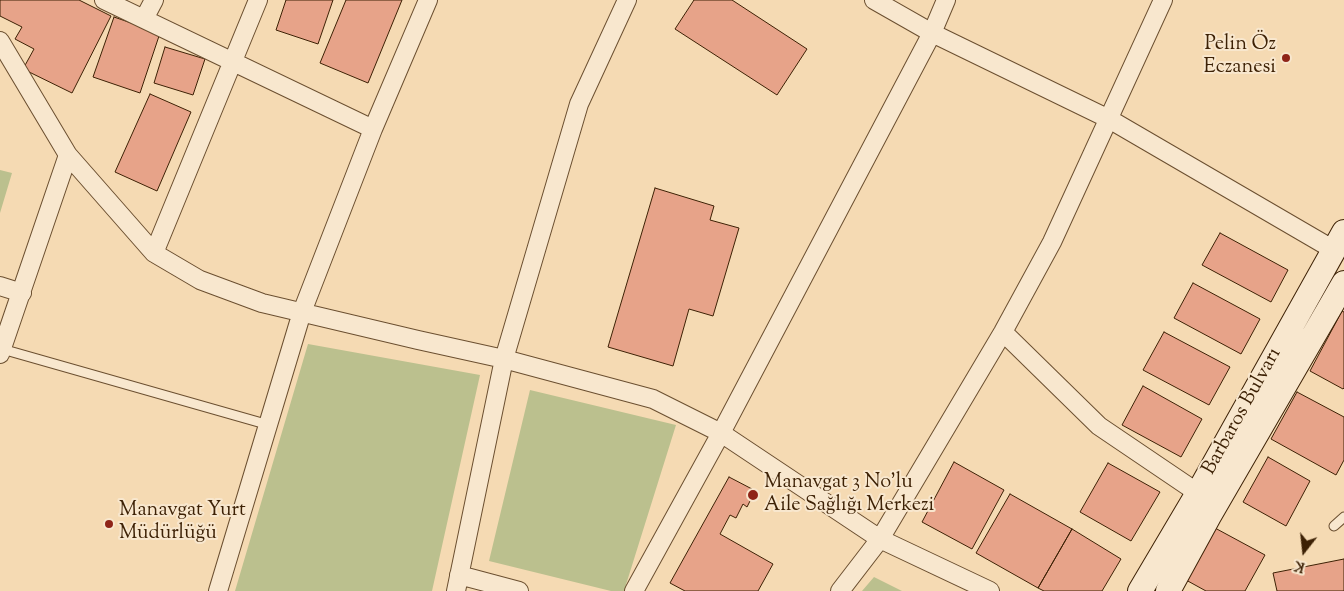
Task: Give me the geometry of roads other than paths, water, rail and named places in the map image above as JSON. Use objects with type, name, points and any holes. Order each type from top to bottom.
[{"type":"street","points":[[104,0],[373,129]]},
{"type":"street","points":[[144,19],[154,0]]},
{"type":"street","points":[[154,253],[258,0]]},
{"type":"street","points":[[218,591],[302,312],[373,129],[428,0]]},
{"type":"street","points":[[519,591],[458,583],[504,358],[579,104],[627,0]]},
{"type":"street","points":[[874,0],[932,33],[1109,119],[1339,241]]},
{"type":"street","points":[[634,591],[721,433],[932,33],[946,0]]},
{"type":"street","points":[[840,591],[880,539],[1002,332],[1052,242],[1163,0]]},
{"type":"street","points":[[0,41],[68,155],[154,253],[200,280],[262,303],[418,340],[504,358],[653,399],[721,433],[880,539],[990,591]]},
{"type":"street","points":[[1,352],[68,155]]},
{"type":"street","name":"Barbaros Bulvarı","points":[[1140,591],[1198,493],[1339,241]]},
{"type":"street","name":"Barbaros Bulvarı","points":[[1168,591],[1209,516],[1344,283]]},
{"type":"street","points":[[0,286],[22,293]]},
{"type":"street","points":[[1002,332],[1098,426],[1198,493]]},
{"type":"lane","points":[[1,352],[268,425]]},
{"type":"lane","points":[[1334,526],[1344,517]]},
{"type":"place","name":"Pelin Öz Eczanesi","points":[[1286,58]]},
{"type":"place","name":"Manavgat 3 No'lu Aile Sağlığı Merkezi","points":[[753,495]]},
{"type":"place","name":"Manavgat Yurt Müdürlüğü","points":[[109,524]]}]
